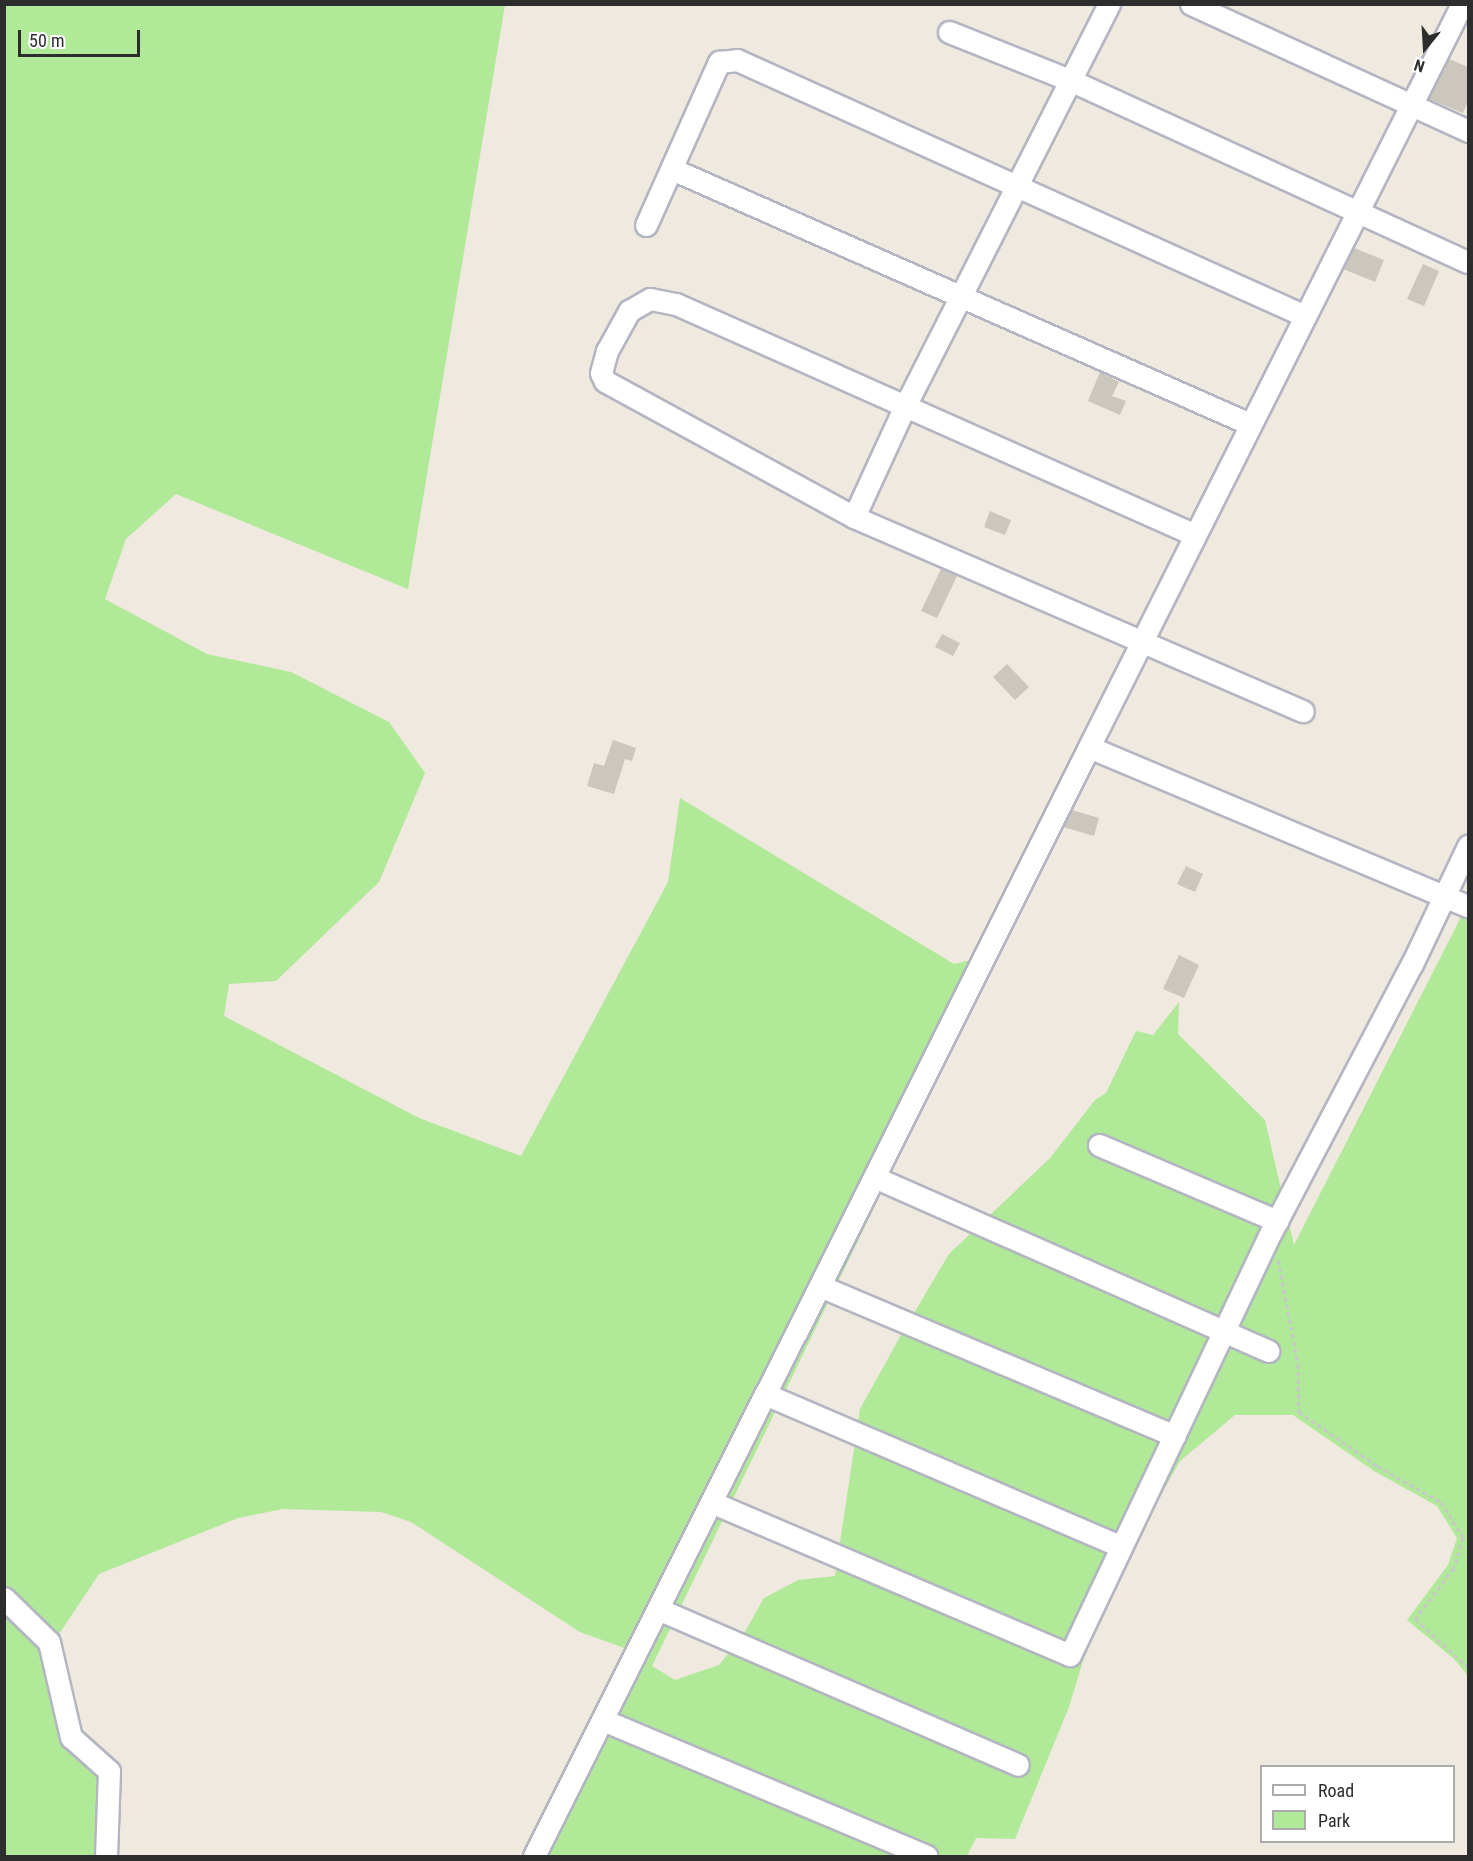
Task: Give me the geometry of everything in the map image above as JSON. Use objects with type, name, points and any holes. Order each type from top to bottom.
[{"type":"street","points":[[854,517],[905,406],[1072,81],[1109,4]]},
{"type":"street","points":[[1191,4],[1410,107],[1468,131]]},
{"type":"street","points":[[534,1857],[1462,4]]},
{"type":"street","points":[[949,32],[1072,81],[1359,210],[1468,262]]},
{"type":"street","points":[[646,225],[719,62],[738,60],[1016,189],[1305,316]]},
{"type":"street","points":[[672,170],[1250,424]]},
{"type":"street","points":[[1195,535],[676,303],[650,299],[628,311],[607,351],[601,373],[611,386],[854,517],[1303,711]]},
{"type":"street","points":[[1089,747],[1468,906]]},
{"type":"street","points":[[711,1502],[1070,1655],[1119,1546],[1226,1332],[1274,1227],[1468,846]]},
{"type":"street","points":[[1099,1145],[1274,1227]]},
{"type":"street","points":[[874,1177],[1268,1351]]},
{"type":"street","points":[[820,1286],[1175,1436]]},
{"type":"street","points":[[765,1394],[1119,1546]]},
{"type":"street","points":[[4,1598],[49,1642],[71,1737],[109,1771],[106,1857]]},
{"type":"street","points":[[658,1609],[1018,1765]]},
{"type":"street","points":[[603,1720],[927,1857]]},
{"type":"path","points":[[1274,1227],[1298,1364],[1299,1412],[1377,1466],[1441,1502],[1463,1537],[1454,1568],[1415,1619],[1468,1667]]},
{"type":"green space","points":[[5,5],[505,5],[408,589],[176,494],[126,539],[105,599],[207,654],[291,672],[389,722],[425,773],[379,882],[276,981],[229,984],[224,1016],[419,1118],[521,1156],[668,882],[680,798],[954,964],[997,954],[652,1666],[675,1680],[719,1665],[742,1637],[764,1598],[798,1580],[835,1576],[860,1409],[949,1254],[1050,1158],[1095,1100],[1106,1093],[1136,1031],[1153,1035],[1179,1002],[1178,1034],[1265,1120],[1294,1245],[1461,917],[1468,920],[1468,1676],[1454,1659],[1407,1620],[1448,1565],[1457,1538],[1437,1506],[1374,1471],[1293,1415],[1235,1415],[1180,1461],[1101,1601],[1069,1707],[1015,1839],[976,1838],[967,1856],[525,1856],[630,1650],[580,1632],[411,1522],[381,1512],[283,1509],[238,1518],[99,1574],[57,1637],[79,1732],[117,1767],[115,1856],[5,1856]]},
{"type":"building","points":[[1449,59],[1468,67],[1468,101],[1463,113],[1429,99]]},
{"type":"building","points":[[1354,248],[1384,260],[1375,282],[1343,269]]},
{"type":"building","points":[[1423,264],[1439,271],[1424,306],[1407,299]]},
{"type":"building","points":[[1100,372],[1119,382],[1112,396],[1126,401],[1120,415],[1088,401]]},
{"type":"building","points":[[990,511],[1011,520],[1005,535],[984,527]]},
{"type":"building","points":[[941,569],[957,576],[937,618],[921,611]]},
{"type":"building","points":[[942,634],[960,643],[953,656],[935,647]]},
{"type":"building","points":[[1007,664],[1029,687],[1015,700],[993,677]]},
{"type":"building","points":[[613,740],[636,748],[632,761],[625,759],[614,794],[587,786],[594,763],[604,766]]},
{"type":"building","points":[[1072,810],[1099,818],[1094,836],[1063,827]]},
{"type":"building","points":[[1186,866],[1203,874],[1195,892],[1177,884]]},
{"type":"building","points":[[1179,955],[1199,965],[1184,998],[1163,989]]}]
